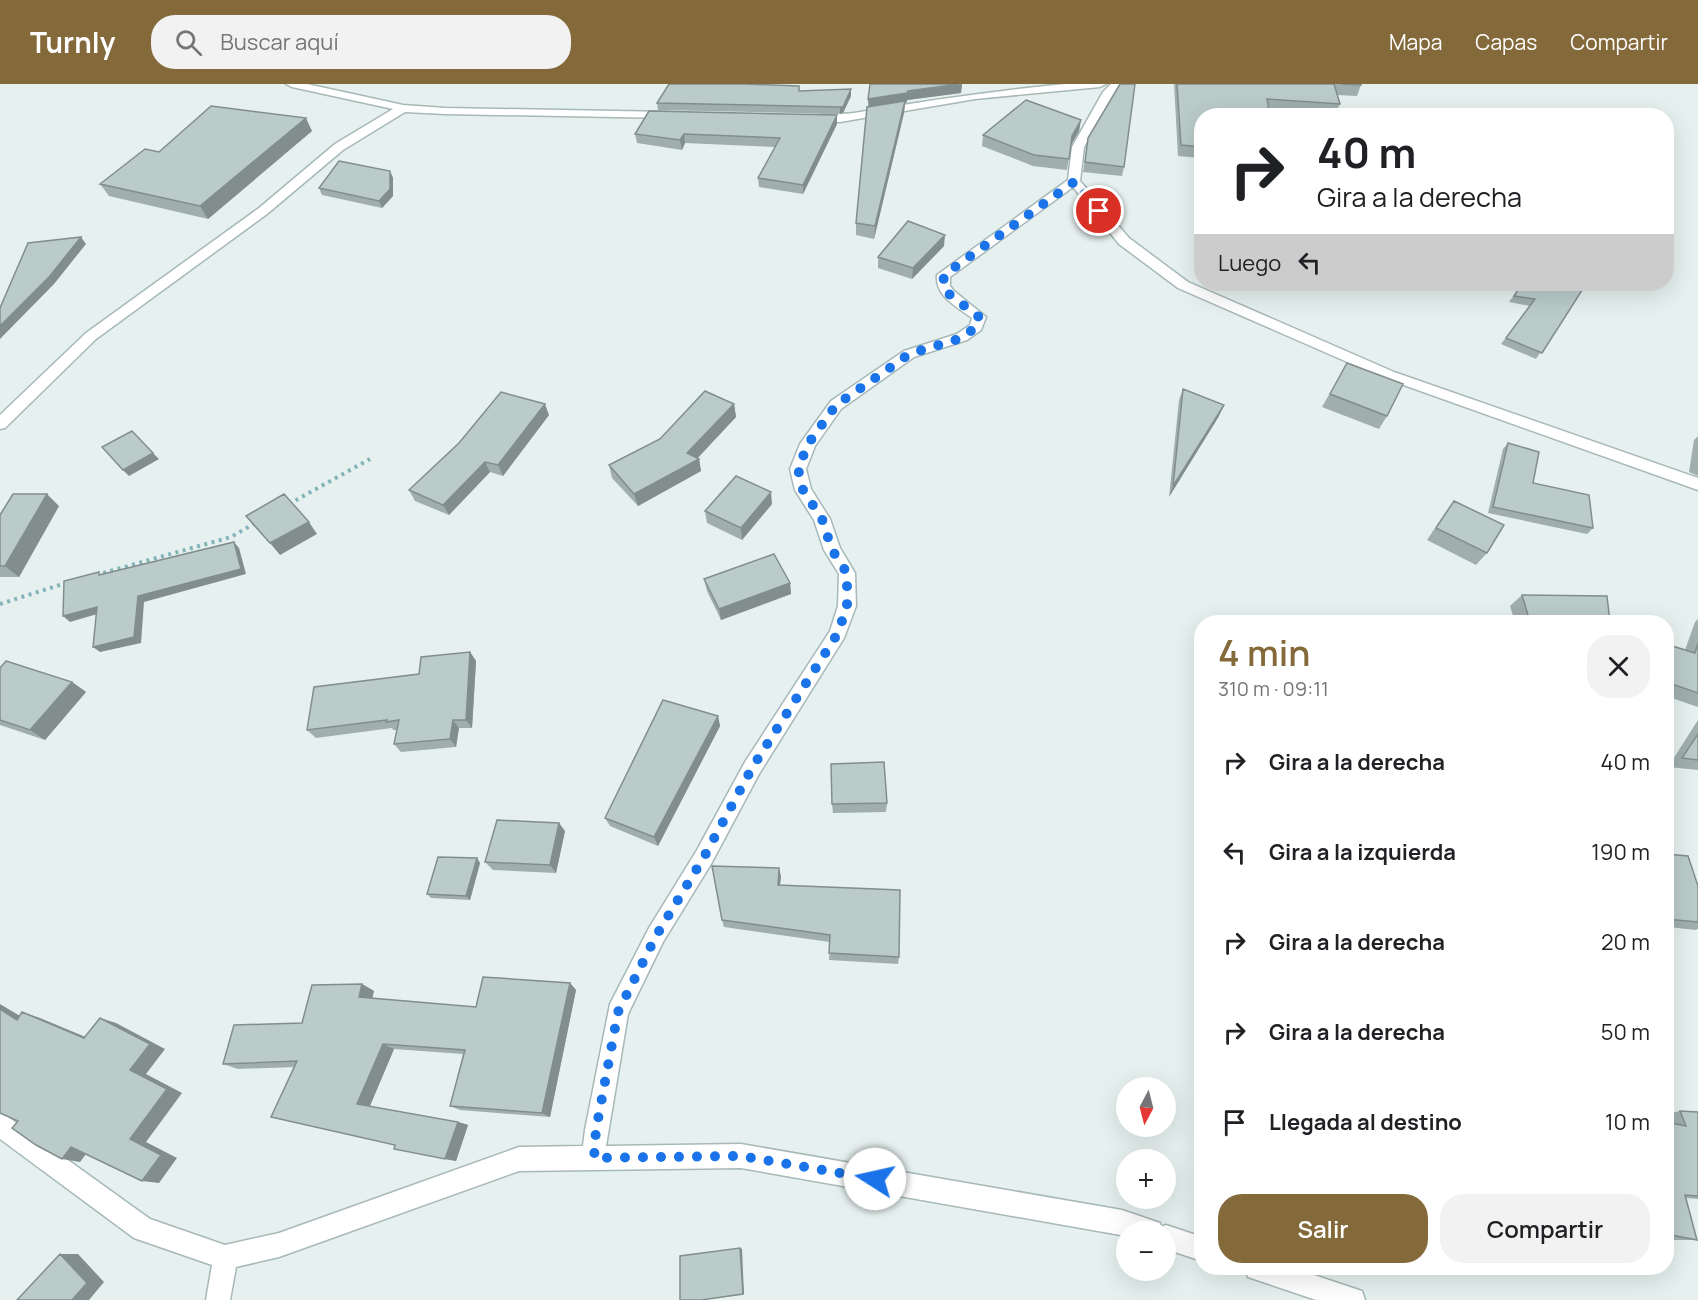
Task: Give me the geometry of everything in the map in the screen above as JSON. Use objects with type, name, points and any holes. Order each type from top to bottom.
[{"type":"street","points":[[292,84],[403,108],[681,116]]},
{"type":"street","points":[[807,118],[840,119],[975,96],[1100,84]]},
{"type":"street","points":[[1118,84],[1109,92],[1078,147],[1074,182],[1124,241],[1183,285],[1194,290]]},
{"type":"street","points":[[0,424],[91,336],[263,211],[339,147],[403,108]]},
{"type":"street","points":[[594,1158],[596,1130],[618,1012],[656,936],[704,857],[752,768],[838,633],[847,606],[847,573],[832,550],[822,519],[803,490],[798,469],[808,444],[836,405],[909,354],[962,338],[976,327],[979,317],[949,294],[943,286],[944,275],[1074,182]]},
{"type":"street","points":[[1197,291],[1389,375],[1698,484]]},
{"type":"street","points":[[0,1125],[143,1229],[225,1257],[279,1245],[519,1159],[741,1156],[1116,1221]]},
{"type":"street","points":[[1176,1240],[1194,1246]]},
{"type":"street","points":[[218,1300],[225,1257]]},
{"type":"street","points":[[1278,1275],[1353,1300]]},
{"type":"path","points":[[280,509],[370,459]]},
{"type":"path","points":[[86,577],[231,537],[260,520]]},
{"type":"path","points":[[0,604],[75,580]]},
{"type":"building","points":[[669,84],[799,86],[799,91],[851,89],[843,107],[657,103]]},
{"type":"building","points":[[870,84],[959,84],[868,99]]},
{"type":"building","points":[[1120,84],[1135,84],[1124,167],[1085,162],[1088,138]]},
{"type":"building","points":[[1177,84],[1334,84],[1340,104],[1267,99],[1269,108],[1194,108],[1194,146],[1181,145]]},
{"type":"building","points":[[1026,100],[1081,120],[1072,136],[1069,159],[1034,155],[983,135]]},
{"type":"building","points":[[905,101],[875,226],[856,223],[867,107]]},
{"type":"building","points":[[211,106],[306,118],[200,206],[100,184],[145,149],[159,152]]},
{"type":"building","points":[[649,111],[837,115],[803,185],[758,178],[780,138],[684,134],[680,140],[635,134]]},
{"type":"building","points":[[339,161],[390,171],[390,189],[379,201],[319,188]]},
{"type":"building","points":[[908,221],[945,235],[913,268],[878,257]]},
{"type":"building","points":[[81,237],[49,277],[0,326],[0,308],[28,243]]},
{"type":"building","points":[[1517,291],[1582,291],[1542,353],[1506,338],[1535,299],[1514,296]]},
{"type":"building","points":[[1347,363],[1403,384],[1387,416],[1330,394]]},
{"type":"building","points":[[1183,389],[1224,405],[1173,486]]},
{"type":"building","points":[[705,391],[734,404],[687,453],[699,459],[634,494],[609,465],[660,439]]},
{"type":"building","points":[[501,392],[545,404],[498,465],[485,462],[443,505],[409,490],[459,443]]},
{"type":"building","points":[[132,431],[153,453],[123,470],[102,447]]},
{"type":"building","points":[[1508,443],[1539,452],[1533,483],[1589,495],[1593,528],[1493,507]]},
{"type":"building","points":[[736,476],[771,492],[741,528],[705,511]]},
{"type":"building","points":[[13,494],[47,494],[5,566],[0,566],[0,515]]},
{"type":"building","points":[[284,494],[309,522],[270,543],[246,516]]},
{"type":"building","points":[[1454,501],[1504,525],[1487,553],[1436,528]]},
{"type":"building","points":[[234,542],[241,569],[138,596],[134,637],[93,647],[97,607],[63,616],[64,581],[99,572],[99,575]]},
{"type":"building","points":[[774,554],[790,583],[719,609],[704,579]]},
{"type":"building","points":[[1522,595],[1607,596],[1609,615],[1528,615]]},
{"type":"building","points":[[1698,643],[1698,693],[1674,685],[1674,646],[1695,653]]},
{"type":"building","points":[[470,652],[466,720],[453,720],[450,739],[394,744],[399,720],[307,730],[314,687],[419,674],[421,657]]},
{"type":"building","points":[[6,661],[72,682],[30,730],[0,720],[0,668]]},
{"type":"building","points":[[663,700],[718,716],[654,837],[605,818]]},
{"type":"building","points":[[1698,734],[1698,760],[1682,758]]},
{"type":"building","points":[[884,762],[887,803],[832,804],[831,764]]},
{"type":"building","points":[[497,820],[559,823],[550,865],[485,862]]},
{"type":"building","points":[[1674,855],[1688,856],[1698,886],[1698,922],[1674,920]]},
{"type":"building","points":[[438,857],[477,858],[466,896],[427,894]]},
{"type":"building","points":[[712,866],[779,868],[778,885],[900,890],[899,957],[829,953],[830,935],[722,920]]},
{"type":"building","points":[[483,977],[570,983],[542,1113],[450,1106],[465,1050],[383,1044],[357,1104],[458,1122],[445,1159],[394,1149],[395,1145],[271,1117],[297,1061],[223,1064],[234,1025],[302,1023],[312,985],[362,984],[359,997],[476,1007]]},
{"type":"building","points":[[0,1009],[17,1020],[22,1012],[84,1038],[100,1018],[150,1044],[130,1070],[167,1089],[130,1139],[161,1155],[142,1181],[71,1147],[62,1159],[36,1145],[12,1128],[18,1121],[0,1113]]},
{"type":"building","points":[[1680,1111],[1698,1112],[1698,1196],[1685,1195],[1697,1240],[1674,1236],[1674,1124],[1686,1126]]},
{"type":"building","points":[[740,1248],[743,1294],[701,1300],[680,1300],[680,1256]]},
{"type":"building","points":[[60,1254],[87,1283],[72,1300],[17,1300]]},
{"type":"route","points":[[875,1179],[741,1156],[594,1158],[596,1130],[618,1012],[656,936],[704,857],[738,792],[838,633],[847,606],[847,573],[832,550],[822,519],[803,490],[798,469],[808,444],[836,405],[909,354],[962,338],[976,327],[979,317],[949,294],[943,286],[944,275],[1074,182],[1099,211]]}]
